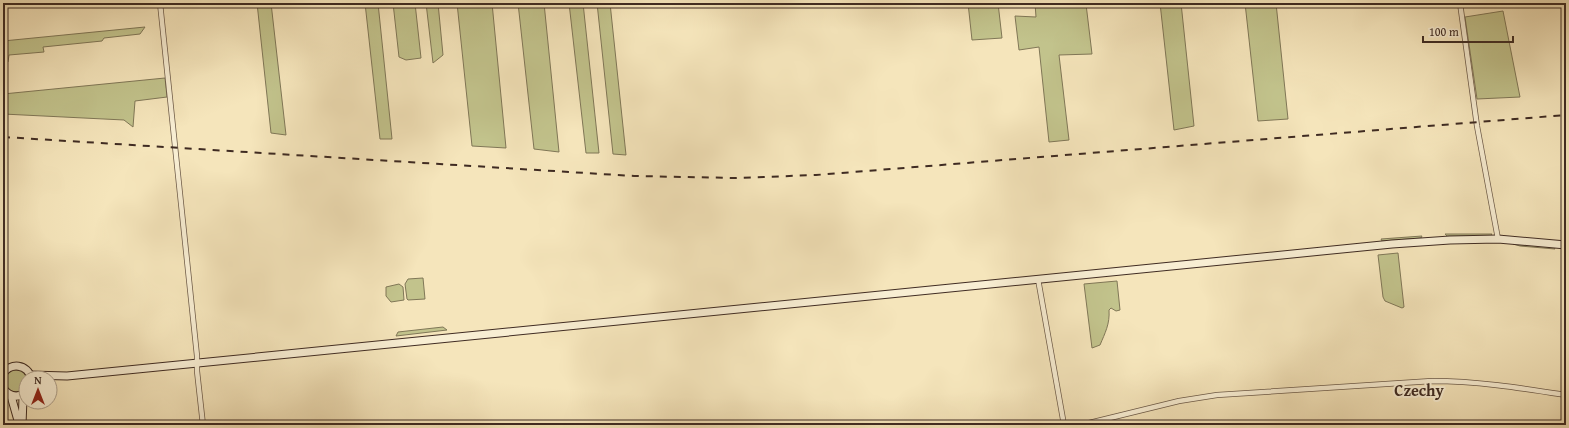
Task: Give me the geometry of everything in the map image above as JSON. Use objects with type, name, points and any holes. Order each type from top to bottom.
[{"type":"main road","points":[[58,376],[1392,244],[1450,240],[1498,239],[1566,245]]},
{"type":"main road","points":[[3,374],[8,368],[18,366],[23,367],[26,370]]},
{"type":"main road","points":[[58,378],[67,376]]},
{"type":"main road","points":[[3,389],[11,396],[21,425]]},
{"type":"main road","points":[[11,396],[18,396]]},
{"type":"main road","points":[[21,425],[22,410]]},
{"type":"street","points":[[160,3],[196,340],[202,425]]},
{"type":"street","points":[[1460,3],[1477,126],[1498,239]]},
{"type":"street","points":[[1038,279],[1064,425]]},
{"type":"street","points":[[1081,425],[1179,401],[1217,395],[1282,390],[1432,381],[1456,381],[1566,395]]},
{"type":"green space","points":[[257,3],[271,3],[286,135],[271,133]]},
{"type":"green space","points":[[365,3],[378,3],[392,139],[380,139]]},
{"type":"green space","points":[[393,3],[415,3],[421,58],[406,60],[399,57]]},
{"type":"green space","points":[[426,3],[438,3],[443,55],[433,63]]},
{"type":"green space","points":[[457,3],[492,3],[506,148],[472,146]]},
{"type":"green space","points":[[518,3],[544,3],[559,152],[534,149]]},
{"type":"green space","points":[[569,3],[583,3],[599,153],[586,153]]},
{"type":"green space","points":[[597,3],[610,3],[626,155],[613,154]]},
{"type":"green space","points":[[968,3],[998,3],[1002,38],[972,40]]},
{"type":"green space","points":[[1035,3],[1086,4],[1092,54],[1059,55],[1069,140],[1049,142],[1039,47],[1019,50],[1015,16],[1036,17]]},
{"type":"green space","points":[[1160,3],[1181,3],[1194,126],[1174,130]]},
{"type":"green space","points":[[1245,3],[1276,3],[1288,119],[1258,121]]},
{"type":"green space","points":[[1503,11],[1520,97],[1477,99],[1465,17]]},
{"type":"green space","points":[[145,27],[140,34],[104,38],[102,41],[43,47],[44,52],[9,55],[8,62],[3,63],[3,41]]},
{"type":"green space","points":[[165,78],[167,97],[135,101],[133,127],[124,120],[3,114],[3,94]]},
{"type":"green space","points":[[1445,234],[1492,234],[1490,236],[1447,236]]},
{"type":"green space","points":[[1422,236],[1421,238],[1382,241],[1381,239]]},
{"type":"green space","points":[[1513,244],[1554,247],[1555,249],[1520,246]]},
{"type":"green space","points":[[1398,253],[1404,307],[1402,308],[1385,301],[1383,297],[1378,255]]},
{"type":"green space","points":[[423,278],[425,299],[408,300],[405,284],[408,279]]},
{"type":"green space","points":[[1117,281],[1120,310],[1116,311],[1111,308],[1109,310],[1108,324],[1100,345],[1092,348],[1084,284]]},
{"type":"green space","points":[[399,284],[403,287],[404,300],[391,302],[386,296],[386,287]]},
{"type":"green space","points":[[443,327],[447,330],[396,336],[398,332]]},
{"type":"green space","points":[[18,370],[18,392],[16,392],[8,389],[5,381],[8,373]]},
{"type":"railway","points":[[3,137],[634,176],[736,178],[816,175],[1566,115]]},
{"type":"district","name":"Czechy","points":[[1419,390]]}]
